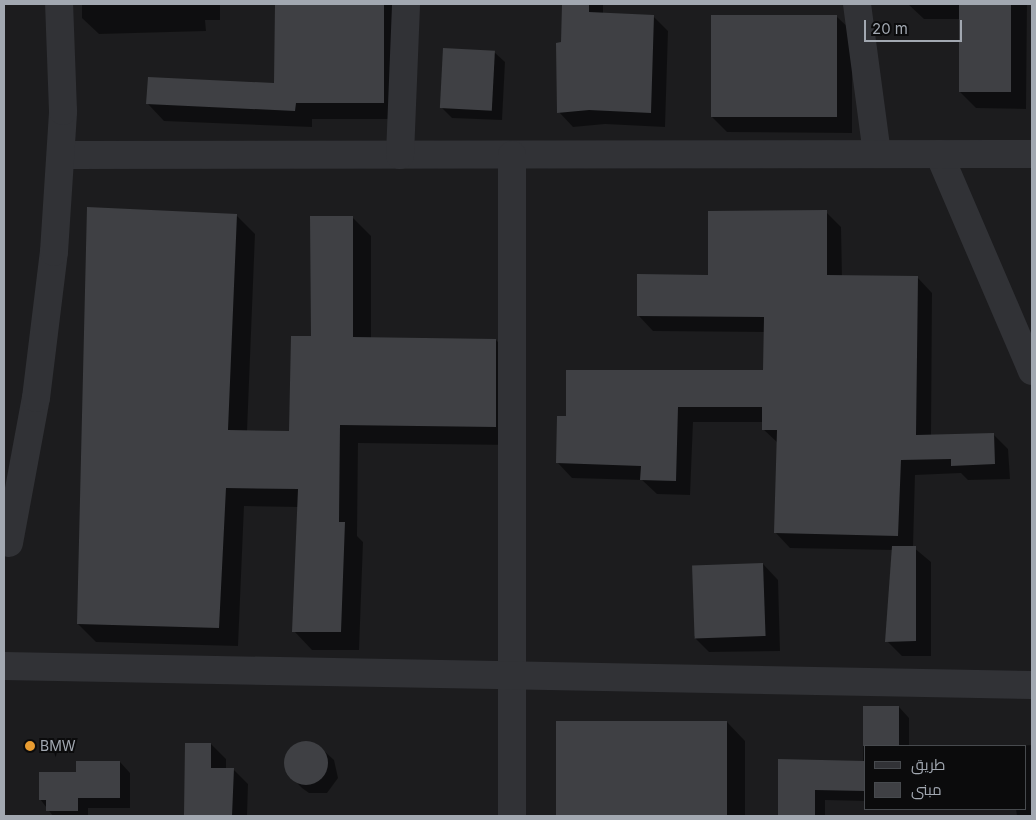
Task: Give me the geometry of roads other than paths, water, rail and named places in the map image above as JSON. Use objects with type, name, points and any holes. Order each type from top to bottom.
[{"type":"street","points":[[9,542],[46,326],[62,155],[58,4]]},
{"type":"street","points":[[400,154],[406,4]]},
{"type":"street","points":[[857,4],[877,154]]},
{"type":"street","points":[[512,154],[512,816]]},
{"type":"street","points":[[939,154],[1032,371]]},
{"type":"street","points":[[62,155],[1032,154]]},
{"type":"street","points":[[4,666],[1032,685]]},
{"type":"place","name":"BMW","points":[[30,746]]}]
